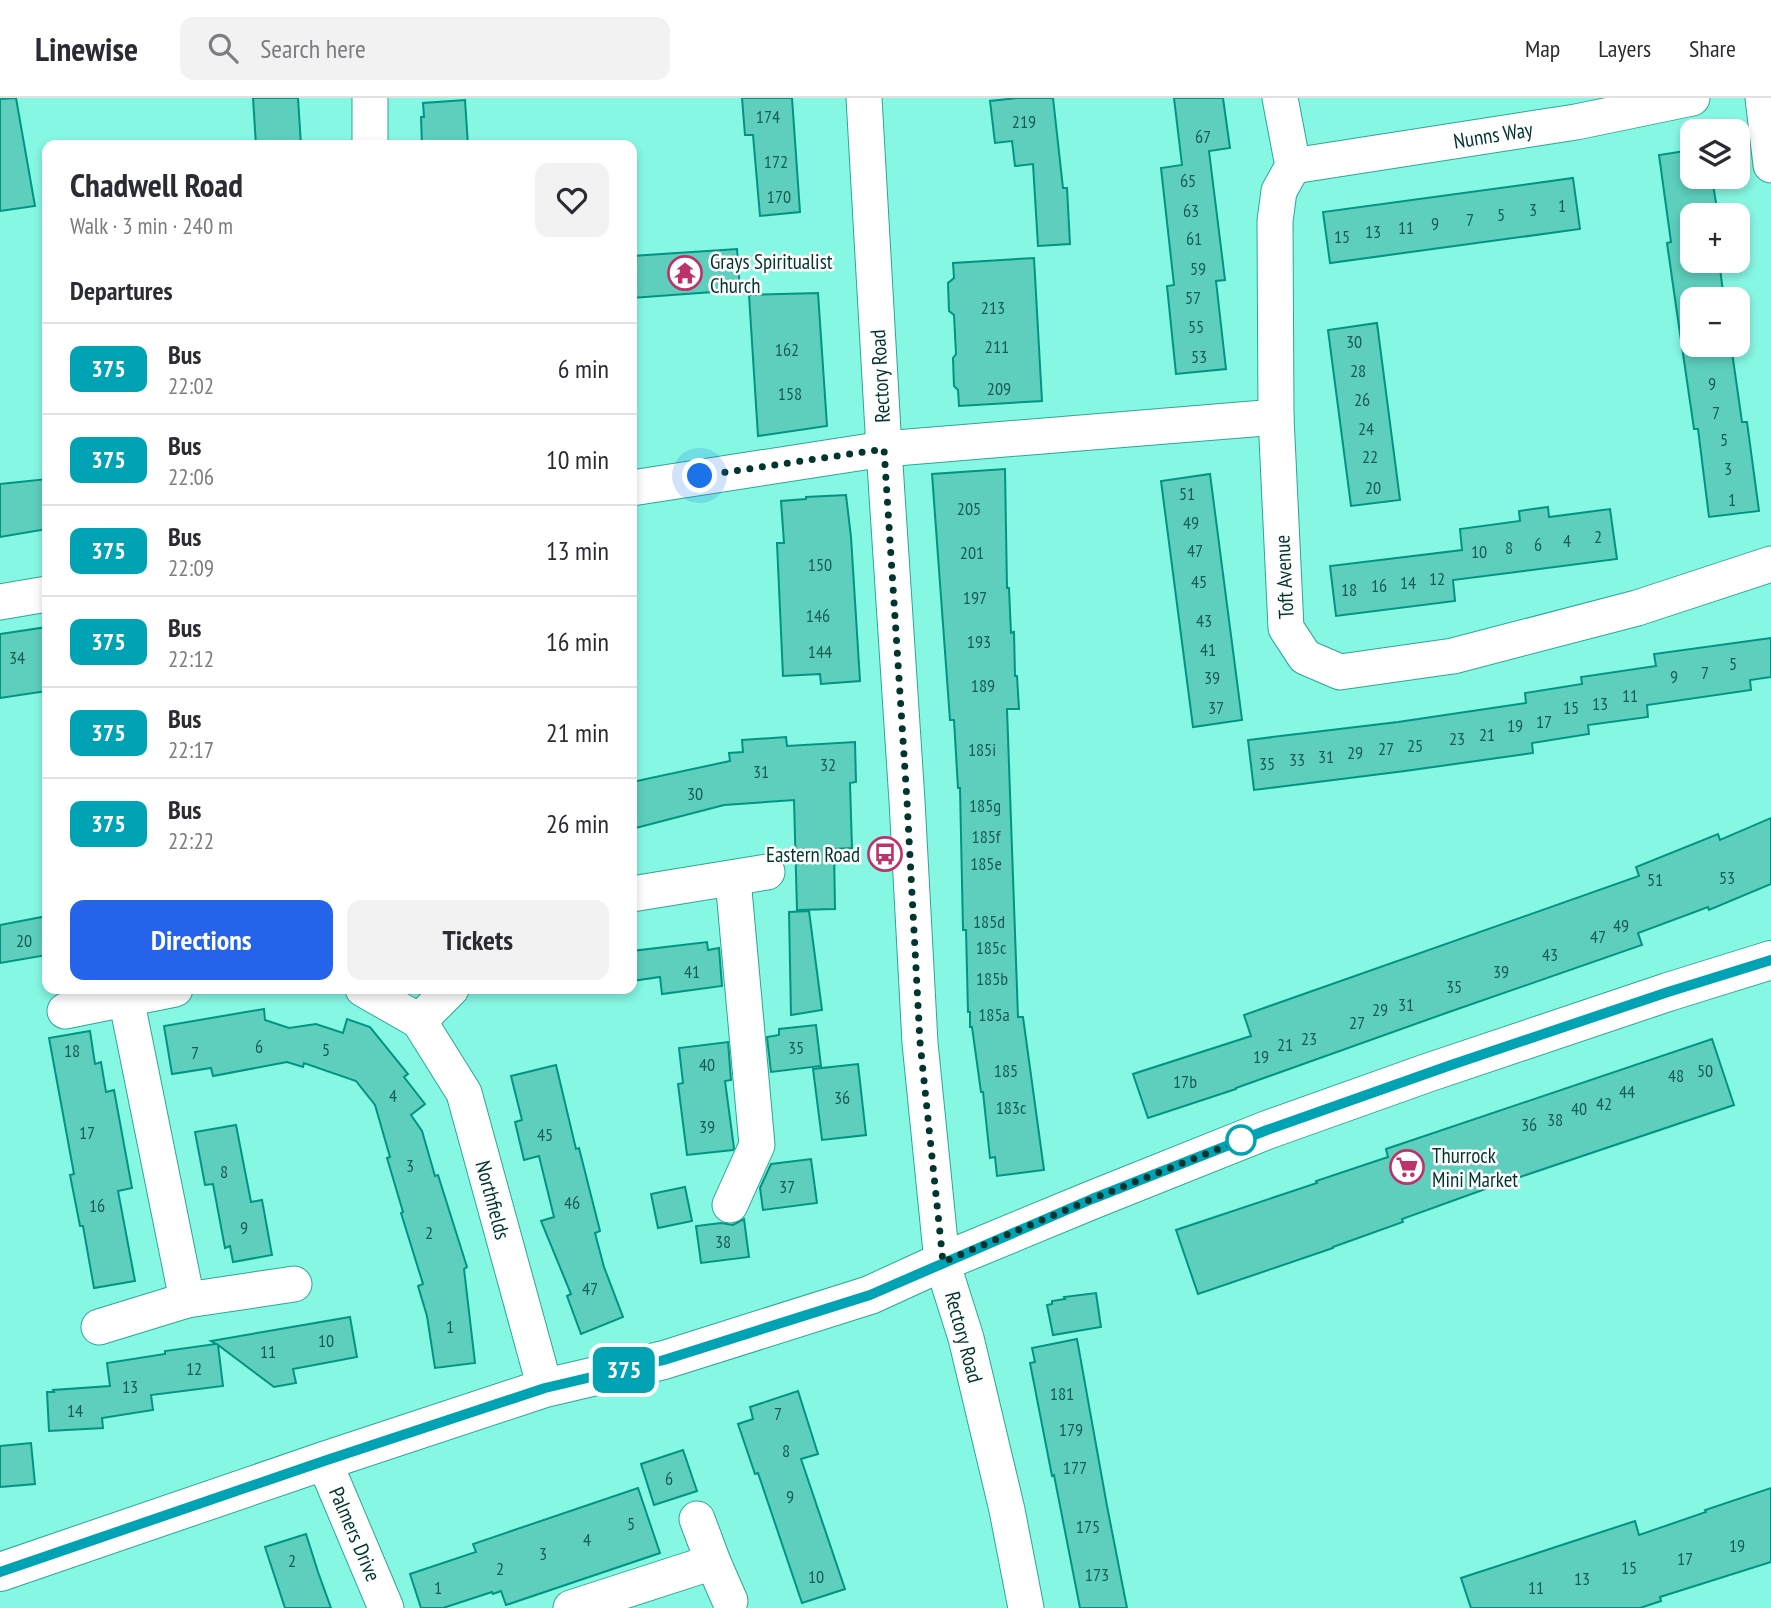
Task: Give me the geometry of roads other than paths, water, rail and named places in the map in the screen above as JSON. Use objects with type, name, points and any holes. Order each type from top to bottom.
[{"type":"street","points":[[370,98],[370,140]]},
{"type":"street","name":"Rectory Road","points":[[864,98],[920,1042],[943,1262],[971,1358],[1007,1510],[1026,1608]]},
{"type":"street","points":[[1280,98],[1293,166]]},
{"type":"street","name":"Nunns Way","points":[[1293,166],[1576,122],[1692,98]]},
{"type":"street","points":[[1763,98],[1771,165]]},
{"type":"street","name":"Toft Avenue","points":[[1293,166],[1279,191],[1275,221],[1276,417],[1286,628],[1305,657],[1340,672],[1453,656],[1637,608],[1771,564]]},
{"type":"street","points":[[637,487],[884,449],[1276,417]]},
{"type":"street","points":[[0,602],[42,595]]},
{"type":"street","points":[[637,893],[767,872]]},
{"type":"street","points":[[730,1205],[757,1145],[733,879]]},
{"type":"street","points":[[0,1572],[545,1388],[664,1360],[870,1295],[1092,1199],[1267,1130],[1655,996],[1771,960]]},
{"type":"street","points":[[65,1011],[148,994]]},
{"type":"street","name":"Northfields","points":[[372,994],[419,1021],[464,1093],[545,1388]]},
{"type":"street","points":[[419,1021],[446,994]]},
{"type":"street","points":[[126,998],[187,1300]]},
{"type":"street","points":[[99,1327],[187,1300],[294,1284]]},
{"type":"street","name":"Palmers Drive","points":[[324,1461],[386,1608]]},
{"type":"street","points":[[697,1519],[730,1601]]},
{"type":"street","points":[[571,1608],[713,1562]]},
{"type":"place","name":"Grays Spiritualist Church","points":[[685,273]]},
{"type":"place","name":"Eastern Road","points":[[885,854]]},
{"type":"place","name":"Thurrock Mini Market","points":[[1407,1167]]}]
